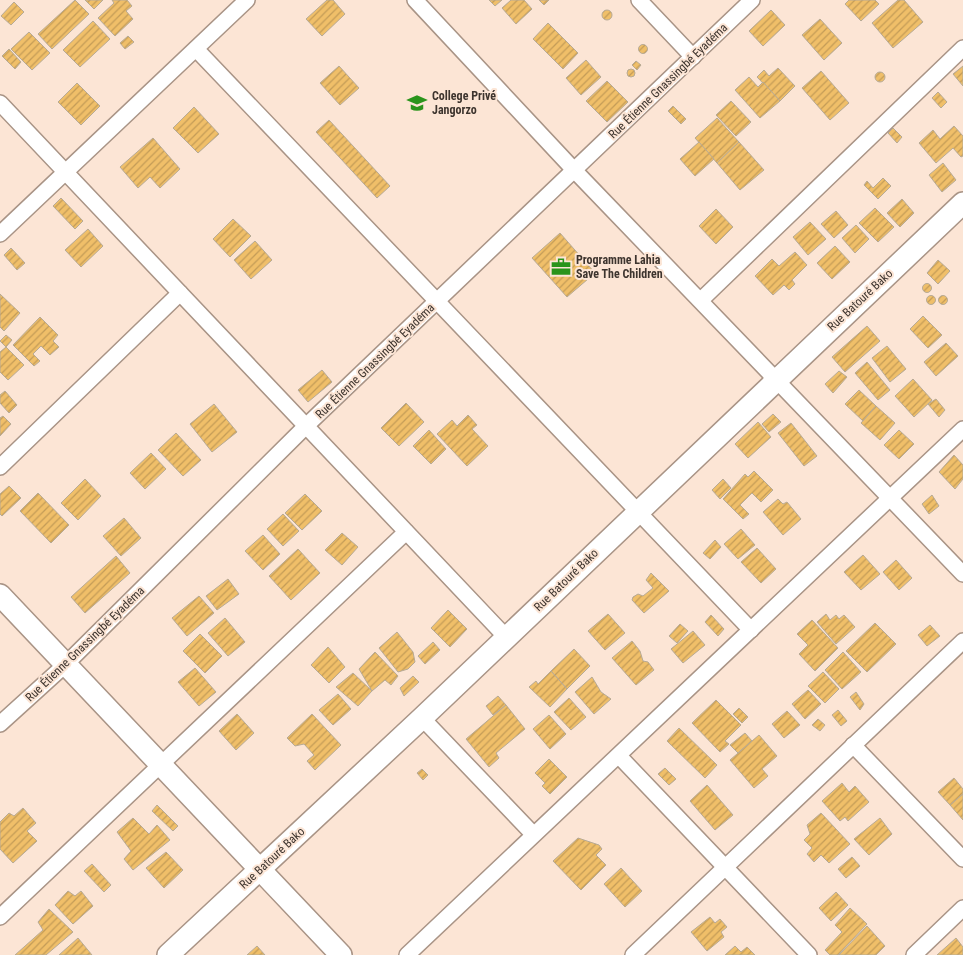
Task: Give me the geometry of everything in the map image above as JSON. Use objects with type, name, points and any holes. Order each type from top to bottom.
[{"type":"main road","name":"Rue Batouré Bako","points":[[168,955],[422,718],[963,203]]},
{"type":"main road","points":[[0,596],[341,955]]},
{"type":"street","points":[[0,234],[247,0]]},
{"type":"street","points":[[415,0],[575,171],[963,574]]},
{"type":"street","points":[[639,0],[693,57]]},
{"type":"street","name":"Rue Étienne Gnassingbé Eyadéma","points":[[0,724],[65,665],[306,426],[752,0]]},
{"type":"street","points":[[700,300],[963,48]]},
{"type":"street","points":[[196,50],[751,630]]},
{"type":"street","points":[[0,103],[506,637]]},
{"type":"street","points":[[0,467],[180,293]]},
{"type":"street","points":[[407,955],[532,834],[619,756],[963,429]]},
{"type":"street","points":[[0,917],[406,532]]},
{"type":"street","points":[[633,955],[963,641]]},
{"type":"street","points":[[422,718],[532,834]]},
{"type":"street","points":[[853,745],[963,859]]},
{"type":"street","points":[[619,756],[809,955]]},
{"type":"street","points":[[914,955],[963,908]]},
{"type":"building","points":[[75,0],[89,14],[52,49],[38,34]]},
{"type":"building","points":[[85,0],[103,0],[94,9]]},
{"type":"building","points":[[112,0],[127,0],[132,6],[126,11],[133,19],[115,36],[98,18],[114,3]]},
{"type":"building","points":[[327,0],[333,0],[345,14],[322,36],[306,19]]},
{"type":"building","points":[[489,0],[502,0],[495,6]]},
{"type":"building","points":[[511,0],[524,0],[532,9],[516,24],[502,8]]},
{"type":"building","points":[[539,0],[549,0],[544,5]]},
{"type":"building","points":[[849,0],[875,0],[879,4],[861,21],[845,4]]},
{"type":"building","points":[[898,0],[904,0],[923,22],[893,48],[872,23]]},
{"type":"building","points":[[14,2],[24,12],[11,25],[1,16]]},
{"type":"building","points":[[607,10],[612,15],[607,20],[602,15]]},
{"type":"building","points":[[771,10],[785,25],[763,46],[749,31]]},
{"type":"building","points":[[820,19],[842,43],[824,60],[802,35]]},
{"type":"building","points":[[93,21],[110,39],[80,67],[63,50]]},
{"type":"building","points":[[548,23],[578,53],[563,69],[533,39]]},
{"type":"building","points":[[29,32],[50,53],[32,70],[11,49]]},
{"type":"building","points":[[128,36],[134,42],[125,49],[120,43]]},
{"type":"building","points":[[643,45],[647,49],[643,53],[639,49]]},
{"type":"building","points":[[9,49],[21,62],[15,69],[2,56]]},
{"type":"building","points":[[586,60],[601,77],[581,95],[566,78]]},
{"type":"building","points":[[636,61],[641,65],[637,70],[632,65]]},
{"type":"building","points":[[339,66],[359,88],[340,105],[320,83]]},
{"type":"building","points":[[963,66],[963,86],[953,74]]},
{"type":"building","points":[[778,68],[795,86],[780,101],[757,77],[764,70],[769,76]]},
{"type":"building","points":[[631,69],[635,73],[631,77],[627,73]]},
{"type":"building","points":[[821,71],[849,103],[830,120],[802,88]]},
{"type":"building","points":[[880,72],[885,77],[880,82],[875,77]]},
{"type":"building","points":[[749,77],[758,87],[763,82],[780,101],[760,118],[735,90]]},
{"type":"building","points":[[607,81],[628,102],[607,122],[586,101]]},
{"type":"building","points":[[77,83],[100,106],[81,125],[58,102]]},
{"type":"building","points":[[938,92],[947,102],[941,108],[932,98]]},
{"type":"building","points":[[731,101],[751,122],[736,136],[716,115]]},
{"type":"building","points":[[673,106],[686,119],[681,124],[668,111]]},
{"type":"building","points":[[194,107],[219,134],[198,153],[173,128]]},
{"type":"building","points":[[717,118],[739,142],[717,163],[695,138]]},
{"type":"building","points":[[329,120],[390,186],[377,198],[316,132]]},
{"type":"building","points":[[954,126],[963,136],[963,156],[961,157],[953,148],[936,163],[919,143],[933,130],[940,139]]},
{"type":"building","points":[[893,128],[902,137],[897,143],[888,133]]},
{"type":"building","points":[[153,138],[180,169],[160,188],[150,177],[138,188],[120,167]]},
{"type":"building","points":[[699,142],[714,159],[695,176],[680,159]]},
{"type":"building","points":[[739,142],[764,170],[740,190],[717,163]]},
{"type":"building","points":[[943,163],[956,180],[942,192],[929,175]]},
{"type":"building","points":[[883,178],[891,186],[878,199],[864,185],[867,181],[873,188]]},
{"type":"building","points":[[61,198],[83,221],[75,229],[53,206]]},
{"type":"building","points":[[902,199],[914,213],[900,227],[887,213]]},
{"type":"building","points":[[875,208],[894,227],[878,242],[859,223]]},
{"type":"building","points":[[716,209],[733,227],[716,244],[699,226]]},
{"type":"building","points":[[836,211],[848,225],[834,238],[821,224]]},
{"type":"building","points":[[233,219],[251,236],[230,257],[213,239]]},
{"type":"building","points":[[810,222],[826,239],[808,255],[793,237]]},
{"type":"building","points":[[856,225],[869,239],[855,253],[842,238]]},
{"type":"building","points":[[88,229],[103,246],[81,267],[65,250]]},
{"type":"building","points":[[560,233],[595,273],[567,297],[532,258]]},
{"type":"building","points":[[255,241],[272,260],[251,279],[234,260]]},
{"type":"building","points":[[835,246],[850,262],[832,279],[817,263]]},
{"type":"building","points":[[11,248],[25,263],[17,270],[4,255]]},
{"type":"building","points":[[795,252],[807,265],[792,280],[795,284],[789,290],[784,285],[773,295],[755,276],[772,259],[779,266]]},
{"type":"building","points":[[938,260],[950,271],[938,284],[927,273]]},
{"type":"building","points":[[927,283],[932,288],[927,293],[922,288]]},
{"type":"building","points":[[0,294],[20,313],[4,331],[0,327]]},
{"type":"building","points":[[931,296],[935,300],[931,304],[927,300]]},
{"type":"building","points":[[943,296],[947,300],[943,304],[939,300]]},
{"type":"building","points":[[923,316],[942,335],[928,348],[910,329]]},
{"type":"building","points":[[40,317],[58,335],[53,341],[59,347],[50,355],[41,346],[33,354],[40,361],[34,366],[13,345]]},
{"type":"building","points":[[867,326],[880,341],[845,372],[832,357]]},
{"type":"building","points":[[6,335],[12,340],[6,347],[0,341]]},
{"type":"building","points":[[946,343],[958,356],[936,376],[924,362]]},
{"type":"building","points":[[887,346],[906,369],[890,382],[872,358]]},
{"type":"building","points":[[6,347],[24,365],[8,380],[0,372],[0,352]]},
{"type":"building","points":[[867,362],[890,390],[878,400],[855,373]]},
{"type":"building","points":[[322,370],[332,382],[308,402],[298,390]]},
{"type":"building","points":[[839,371],[847,377],[833,393],[825,384]]},
{"type":"building","points":[[913,379],[932,400],[914,417],[895,396]]},
{"type":"building","points":[[859,390],[876,406],[863,421],[845,404]]},
{"type":"building","points":[[5,391],[17,405],[9,413],[0,403],[0,395]]},
{"type":"building","points":[[936,399],[945,410],[939,417],[928,404]]},
{"type":"building","points":[[406,403],[424,422],[399,446],[381,428]]},
{"type":"building","points":[[214,404],[237,432],[212,452],[190,424]]},
{"type":"building","points":[[876,406],[895,423],[880,440],[861,423]]},
{"type":"building","points":[[773,414],[781,422],[769,432],[762,424]]},
{"type":"building","points":[[468,415],[477,425],[472,429],[488,446],[467,466],[437,434],[452,420],[457,426]]},
{"type":"building","points":[[3,416],[11,424],[0,436],[0,418]]},
{"type":"building","points":[[758,422],[771,437],[748,458],[735,444]]},
{"type":"building","points":[[791,423],[817,456],[804,466],[778,433]]},
{"type":"building","points":[[429,430],[446,449],[431,464],[413,446]]},
{"type":"building","points":[[899,430],[914,444],[899,459],[884,445]]},
{"type":"building","points":[[176,433],[201,460],[183,476],[158,450]]},
{"type":"building","points":[[151,453],[166,469],[145,489],[130,473]]},
{"type":"building","points":[[954,455],[963,465],[963,479],[955,489],[939,472]]},
{"type":"building","points":[[754,471],[773,490],[761,502],[752,493],[740,505],[749,514],[743,519],[723,499],[745,474],[748,477]]},
{"type":"building","points":[[85,479],[101,496],[78,520],[61,503]]},
{"type":"building","points":[[723,479],[731,488],[720,499],[712,490]]},
{"type":"building","points":[[9,486],[21,498],[2,516],[0,514],[0,494]]},
{"type":"building","points":[[38,493],[69,525],[51,543],[20,511]]},
{"type":"building","points":[[305,494],[322,511],[302,530],[285,513]]},
{"type":"building","points":[[932,495],[939,506],[929,514],[922,504]]},
{"type":"building","points":[[778,499],[783,504],[787,502],[801,519],[783,535],[763,512]]},
{"type":"building","points":[[283,514],[299,531],[283,546],[267,529]]},
{"type":"building","points":[[124,518],[141,538],[121,556],[103,536]]},
{"type":"building","points":[[741,529],[755,545],[738,559],[724,544]]},
{"type":"building","points":[[342,533],[358,547],[342,565],[325,550]]},
{"type":"building","points":[[263,535],[280,554],[263,570],[245,551]]},
{"type":"building","points":[[715,540],[721,547],[710,559],[703,553]]},
{"type":"building","points":[[757,548],[776,569],[761,583],[741,562]]},
{"type":"building","points":[[298,549],[320,573],[291,600],[269,576]]},
{"type":"building","points":[[863,555],[880,574],[861,590],[844,572]]},
{"type":"building","points":[[116,556],[130,573],[85,613],[71,597]]},
{"type":"building","points":[[896,560],[912,578],[899,590],[883,572]]},
{"type":"building","points":[[651,573],[669,591],[644,613],[632,600],[638,594],[643,596],[653,588],[646,580]]},
{"type":"building","points":[[228,579],[239,594],[217,610],[206,596]]},
{"type":"building","points":[[199,596],[214,613],[187,636],[172,618]]},
{"type":"building","points":[[448,610],[467,629],[450,647],[431,628]]},
{"type":"building","points":[[608,614],[625,633],[605,650],[588,631]]},
{"type":"building","points":[[826,614],[830,620],[836,615],[839,619],[844,615],[855,627],[836,644],[817,622]]},
{"type":"building","points":[[711,615],[724,629],[718,636],[705,622]]},
{"type":"building","points":[[225,618],[245,642],[228,656],[208,633]]},
{"type":"building","points":[[812,620],[838,648],[815,671],[799,654],[808,645],[797,634]]},
{"type":"building","points":[[875,623],[896,644],[867,672],[846,651]]},
{"type":"building","points":[[680,624],[688,631],[677,643],[669,636]]},
{"type":"building","points":[[930,625],[940,636],[927,646],[918,635]]},
{"type":"building","points":[[693,631],[705,645],[683,663],[671,649]]},
{"type":"building","points":[[397,632],[413,652],[415,662],[408,669],[398,672],[379,648]]},
{"type":"building","points":[[200,634],[222,656],[205,673],[183,651]]},
{"type":"building","points":[[632,641],[640,651],[643,661],[648,662],[654,670],[636,685],[612,658]]},
{"type":"building","points":[[433,642],[440,650],[425,664],[418,656]]},
{"type":"building","points":[[328,647],[345,667],[329,683],[311,665]]},
{"type":"building","points":[[574,649],[590,666],[567,689],[551,671]]},
{"type":"building","points":[[375,652],[398,676],[391,685],[385,680],[372,691],[359,669]]},
{"type":"building","points":[[843,652],[861,672],[842,689],[825,670]]},
{"type":"building","points":[[195,668],[216,692],[199,706],[178,682]]},
{"type":"building","points":[[551,671],[567,689],[550,707],[529,687],[536,681],[538,684]]},
{"type":"building","points":[[823,672],[839,689],[825,703],[808,686]]},
{"type":"building","points":[[353,673],[372,691],[358,706],[336,687]]},
{"type":"building","points":[[413,676],[419,682],[404,696],[400,688]]},
{"type":"building","points":[[592,677],[601,692],[611,699],[594,714],[575,692]]},
{"type":"building","points":[[808,690],[821,704],[805,719],[792,704]]},
{"type":"building","points":[[856,692],[864,704],[860,710],[850,697]]},
{"type":"building","points":[[338,694],[351,709],[333,725],[319,710]]},
{"type":"building","points":[[498,696],[506,705],[493,715],[486,706]]},
{"type":"building","points":[[569,698],[586,717],[571,730],[554,712]]},
{"type":"building","points":[[716,700],[741,725],[725,741],[729,744],[720,752],[692,723]]},
{"type":"building","points":[[506,705],[525,729],[496,753],[499,758],[489,767],[466,739]]},
{"type":"building","points":[[739,708],[748,717],[742,723],[733,714]]},
{"type":"building","points":[[838,710],[847,721],[841,726],[832,715]]},
{"type":"building","points":[[787,711],[800,725],[784,738],[772,724]]},
{"type":"building","points":[[237,714],[254,733],[236,750],[219,731]]},
{"type":"building","points":[[312,714],[341,745],[315,770],[307,761],[314,755],[304,744],[295,746],[287,738]]},
{"type":"building","points":[[549,715],[566,734],[550,749],[533,729]]},
{"type":"building","points":[[818,719],[825,725],[820,731],[812,725]]},
{"type":"building","points":[[679,728],[717,765],[705,778],[667,741]]},
{"type":"building","points":[[745,733],[752,741],[738,753],[730,745]]},
{"type":"building","points":[[759,735],[777,756],[762,769],[768,776],[754,788],[730,760]]},
{"type":"building","points":[[549,759],[567,777],[550,794],[542,786],[545,783],[535,773]]},
{"type":"building","points":[[665,768],[676,779],[669,785],[658,774]]},
{"type":"building","points":[[422,769],[428,775],[423,780],[417,773]]},
{"type":"building","points":[[954,778],[963,789],[963,794],[950,805],[938,792]]},
{"type":"building","points":[[842,783],[849,792],[855,786],[869,802],[848,821],[845,817],[840,821],[822,801]]},
{"type":"building","points":[[707,785],[733,815],[715,830],[690,801]]},
{"type":"building","points":[[963,794],[963,820],[950,805]]},
{"type":"building","points":[[157,805],[178,826],[173,831],[152,811]]},
{"type":"building","points":[[23,808],[36,823],[27,831],[37,841],[13,863],[0,849],[0,822],[9,813],[14,816]]},
{"type":"building","points":[[821,813],[850,844],[829,863],[821,855],[814,862],[807,854],[812,848],[804,840],[810,834],[807,825]]},
{"type":"building","points":[[133,818],[149,834],[157,825],[170,840],[133,870],[124,859],[131,851],[117,832]]},
{"type":"building","points":[[880,818],[892,834],[869,855],[854,839]]},
{"type":"building","points":[[578,838],[599,845],[602,849],[596,855],[606,865],[581,890],[553,861]]},
{"type":"building","points":[[166,852],[183,870],[164,888],[146,868]]},
{"type":"building","points":[[852,857],[860,866],[846,878],[838,869]]},
{"type":"building","points":[[92,864],[111,885],[104,892],[84,871]]},
{"type":"building","points":[[621,868],[642,891],[625,907],[604,884]]},
{"type":"building","points":[[68,891],[75,896],[81,891],[93,906],[73,924],[55,905]]},
{"type":"building","points":[[836,892],[848,905],[831,921],[819,908]]},
{"type":"building","points":[[850,908],[867,924],[838,955],[830,955],[825,950],[842,932],[835,925]]},
{"type":"building","points":[[49,909],[73,932],[46,955],[15,955],[43,930],[38,922]]},
{"type":"building","points":[[710,917],[715,923],[720,919],[727,927],[721,932],[724,937],[707,951],[691,932]]},
{"type":"building","points":[[867,926],[885,946],[876,955],[839,955]]},
{"type":"building","points":[[78,938],[92,955],[59,955]]},
{"type":"building","points":[[956,938],[963,947],[963,955],[937,955]]},
{"type":"building","points":[[257,946],[265,955],[247,955]]},
{"type":"building","points":[[735,946],[741,952],[747,947],[755,955],[725,955]]},
{"type":"place","name":"College Privé Jangorzo","points":[[417,103]]},
{"type":"place","name":"Programme Lahia Save The Children","points":[[561,267]]}]
